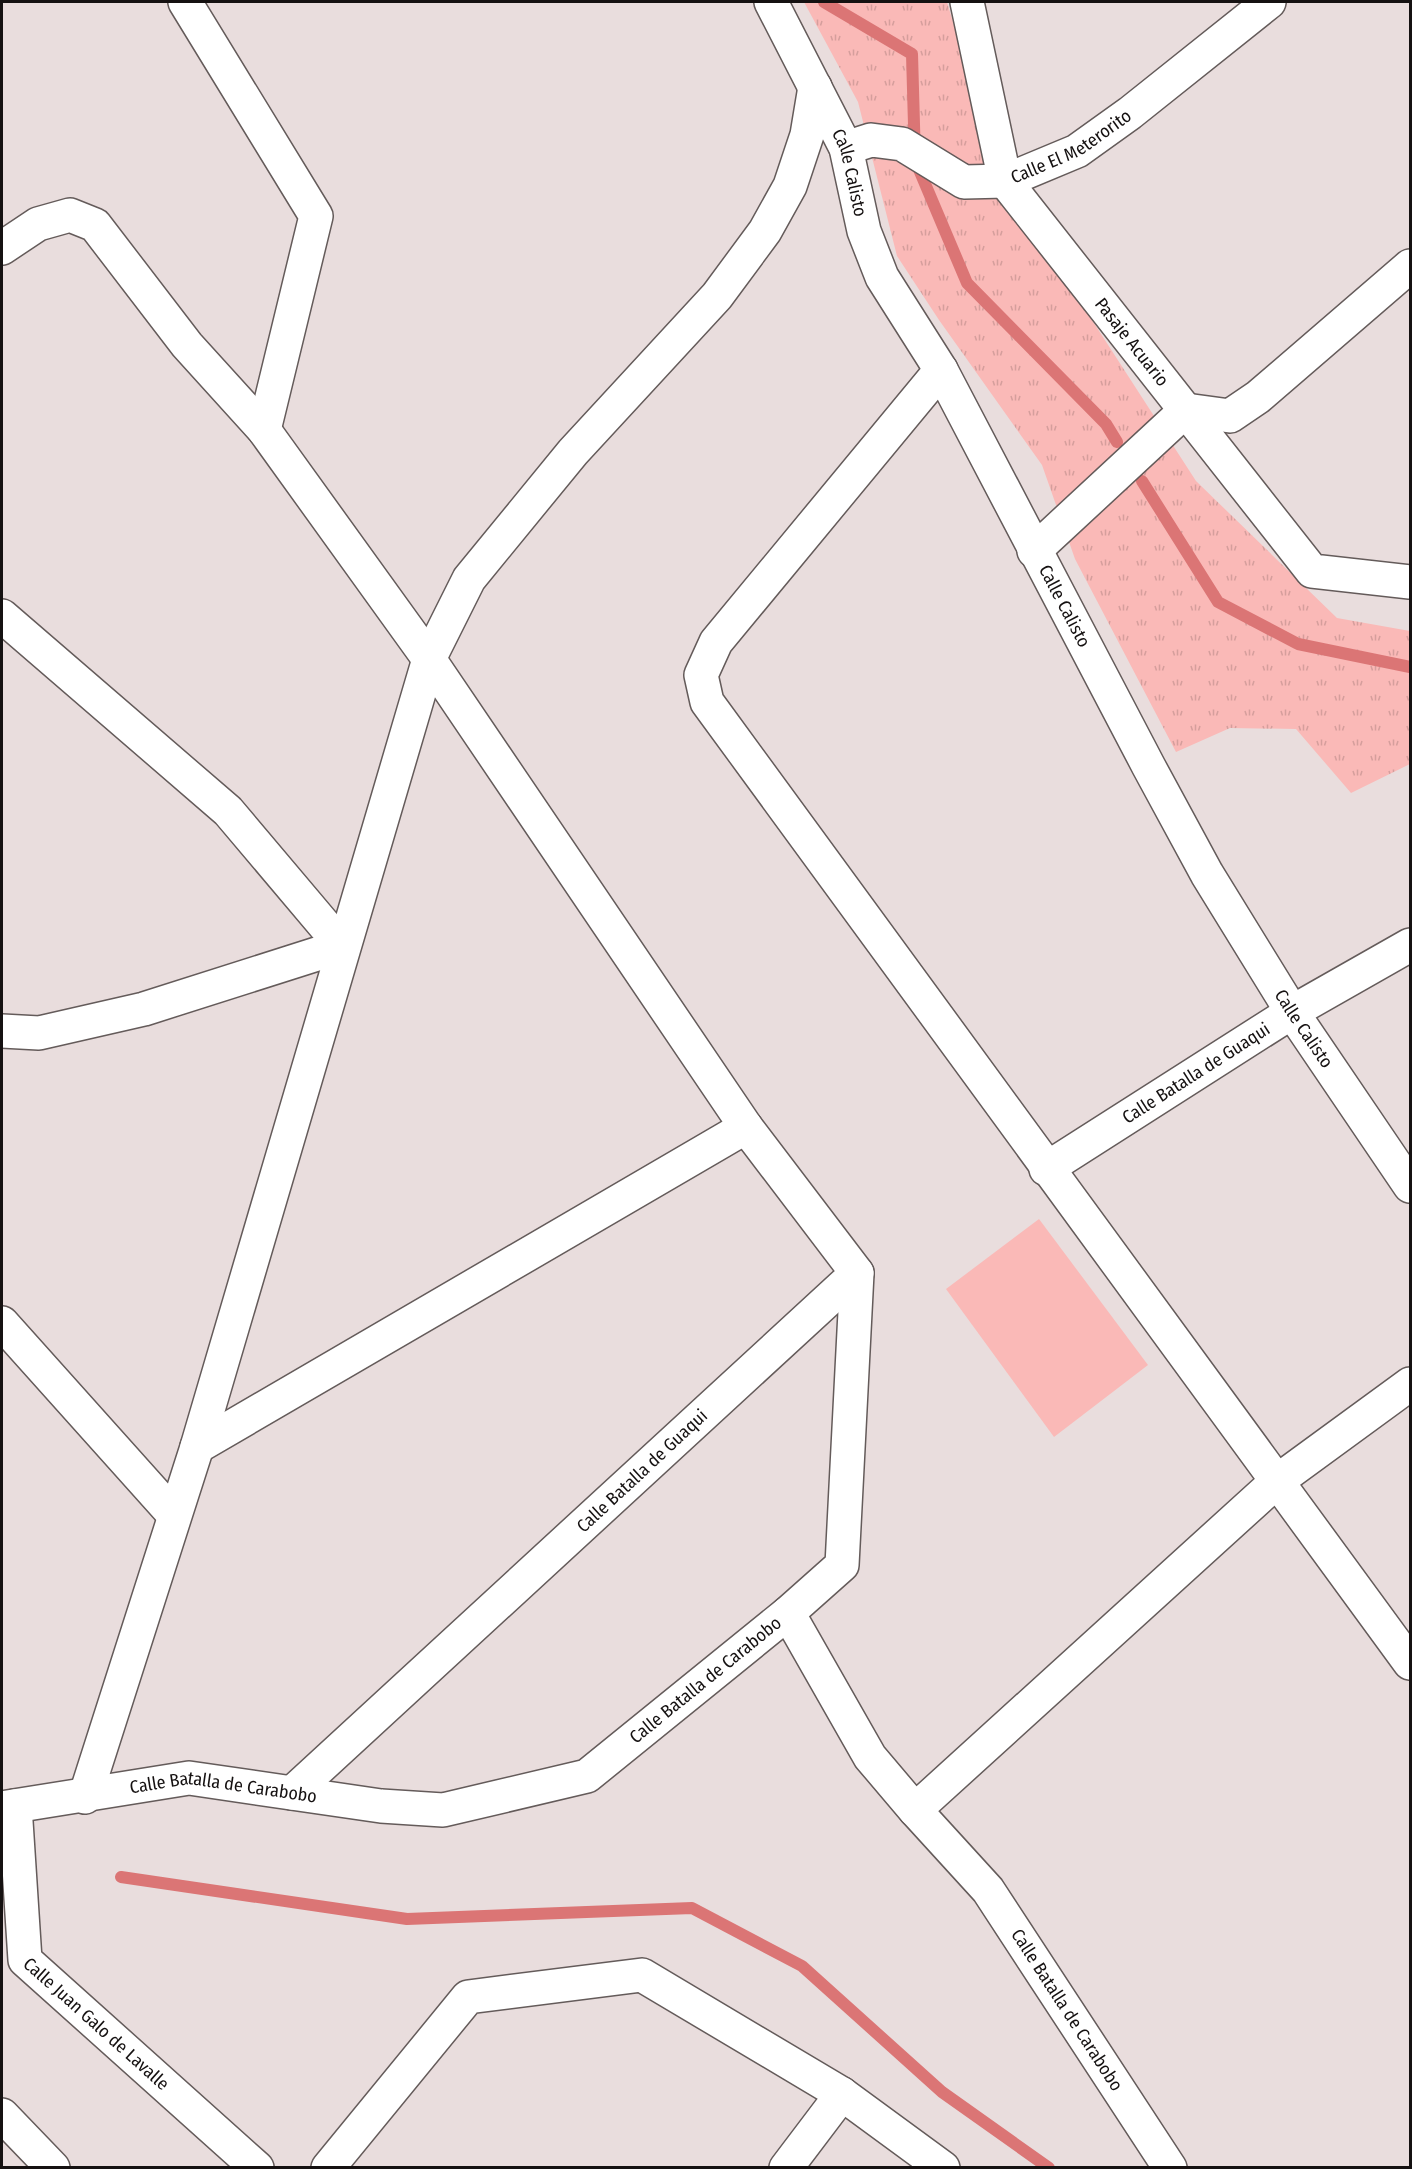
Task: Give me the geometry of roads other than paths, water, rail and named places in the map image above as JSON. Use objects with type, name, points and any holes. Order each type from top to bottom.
[{"type":"street","points":[[185,2],[316,216],[264,429]]},
{"type":"street","name":"Calle Calisto","points":[[771,2],[846,148],[864,231],[882,277],[941,370],[1207,874],[1292,1012],[1410,1186]]},
{"type":"street","name":"Pasaje Acuario","points":[[968,2],[1005,181],[1312,570],[1410,582]]},
{"type":"street","name":"Calle El Meterorito","points":[[846,148],[871,140],[902,144],[964,182],[1005,181],[1077,151],[1130,113],[1269,2]]},
{"type":"street","points":[[85,1797],[197,1448],[342,946],[429,659],[469,579],[573,452],[717,296],[765,231],[790,186],[807,135],[815,87]]},
{"type":"street","points":[[2,248],[38,224],[70,215],[95,225],[187,345],[264,429],[429,659],[746,1127],[857,1273],[842,1565],[788,1613]]},
{"type":"street","points":[[1034,550],[1186,410],[1230,416],[1258,397],[1410,266]]},
{"type":"street","points":[[941,370],[716,642],[701,675],[707,702],[1046,1169],[1410,1663]]},
{"type":"street","points":[[2,616],[228,811],[342,946]]},
{"type":"street","name":"Calle Batalla de Guaqui","points":[[1046,1169],[1292,1012],[1410,945]]},
{"type":"street","points":[[2,1031],[39,1033],[144,1009],[342,946]]},
{"type":"street","points":[[197,1448],[746,1127]]},
{"type":"street","name":"Calle Batalla de Guaqui","points":[[292,1793],[857,1273]]},
{"type":"street","points":[[2,1323],[174,1515]]},
{"type":"street","points":[[915,1810],[1276,1482],[1410,1384]]},
{"type":"street","name":"Calle Batalla de Carabobo","points":[[8,1807],[85,1797],[189,1778],[381,1806],[443,1810],[587,1776],[788,1613],[870,1756],[915,1810],[988,1890],[1170,2168]]},
{"type":"street","name":"Calle Juan Galo de Lavalle","points":[[8,1807],[25,1960],[247,2164]]},
{"type":"street","points":[[328,2168],[468,1997],[642,1975],[842,2094],[943,2168]]},
{"type":"street","points":[[786,2168],[842,2094]]},
{"type":"street","points":[[2,2115],[53,2168]]},
{"type":"waterway","points":[[824,2],[912,54],[915,160],[967,283],[1106,424],[1117,442]]},
{"type":"waterway","points":[[1142,481],[1218,602],[1298,644],[1410,667]]},
{"type":"waterway","points":[[121,1877],[407,1919],[692,1908],[802,1966],[942,2092],[1049,2168]]}]
